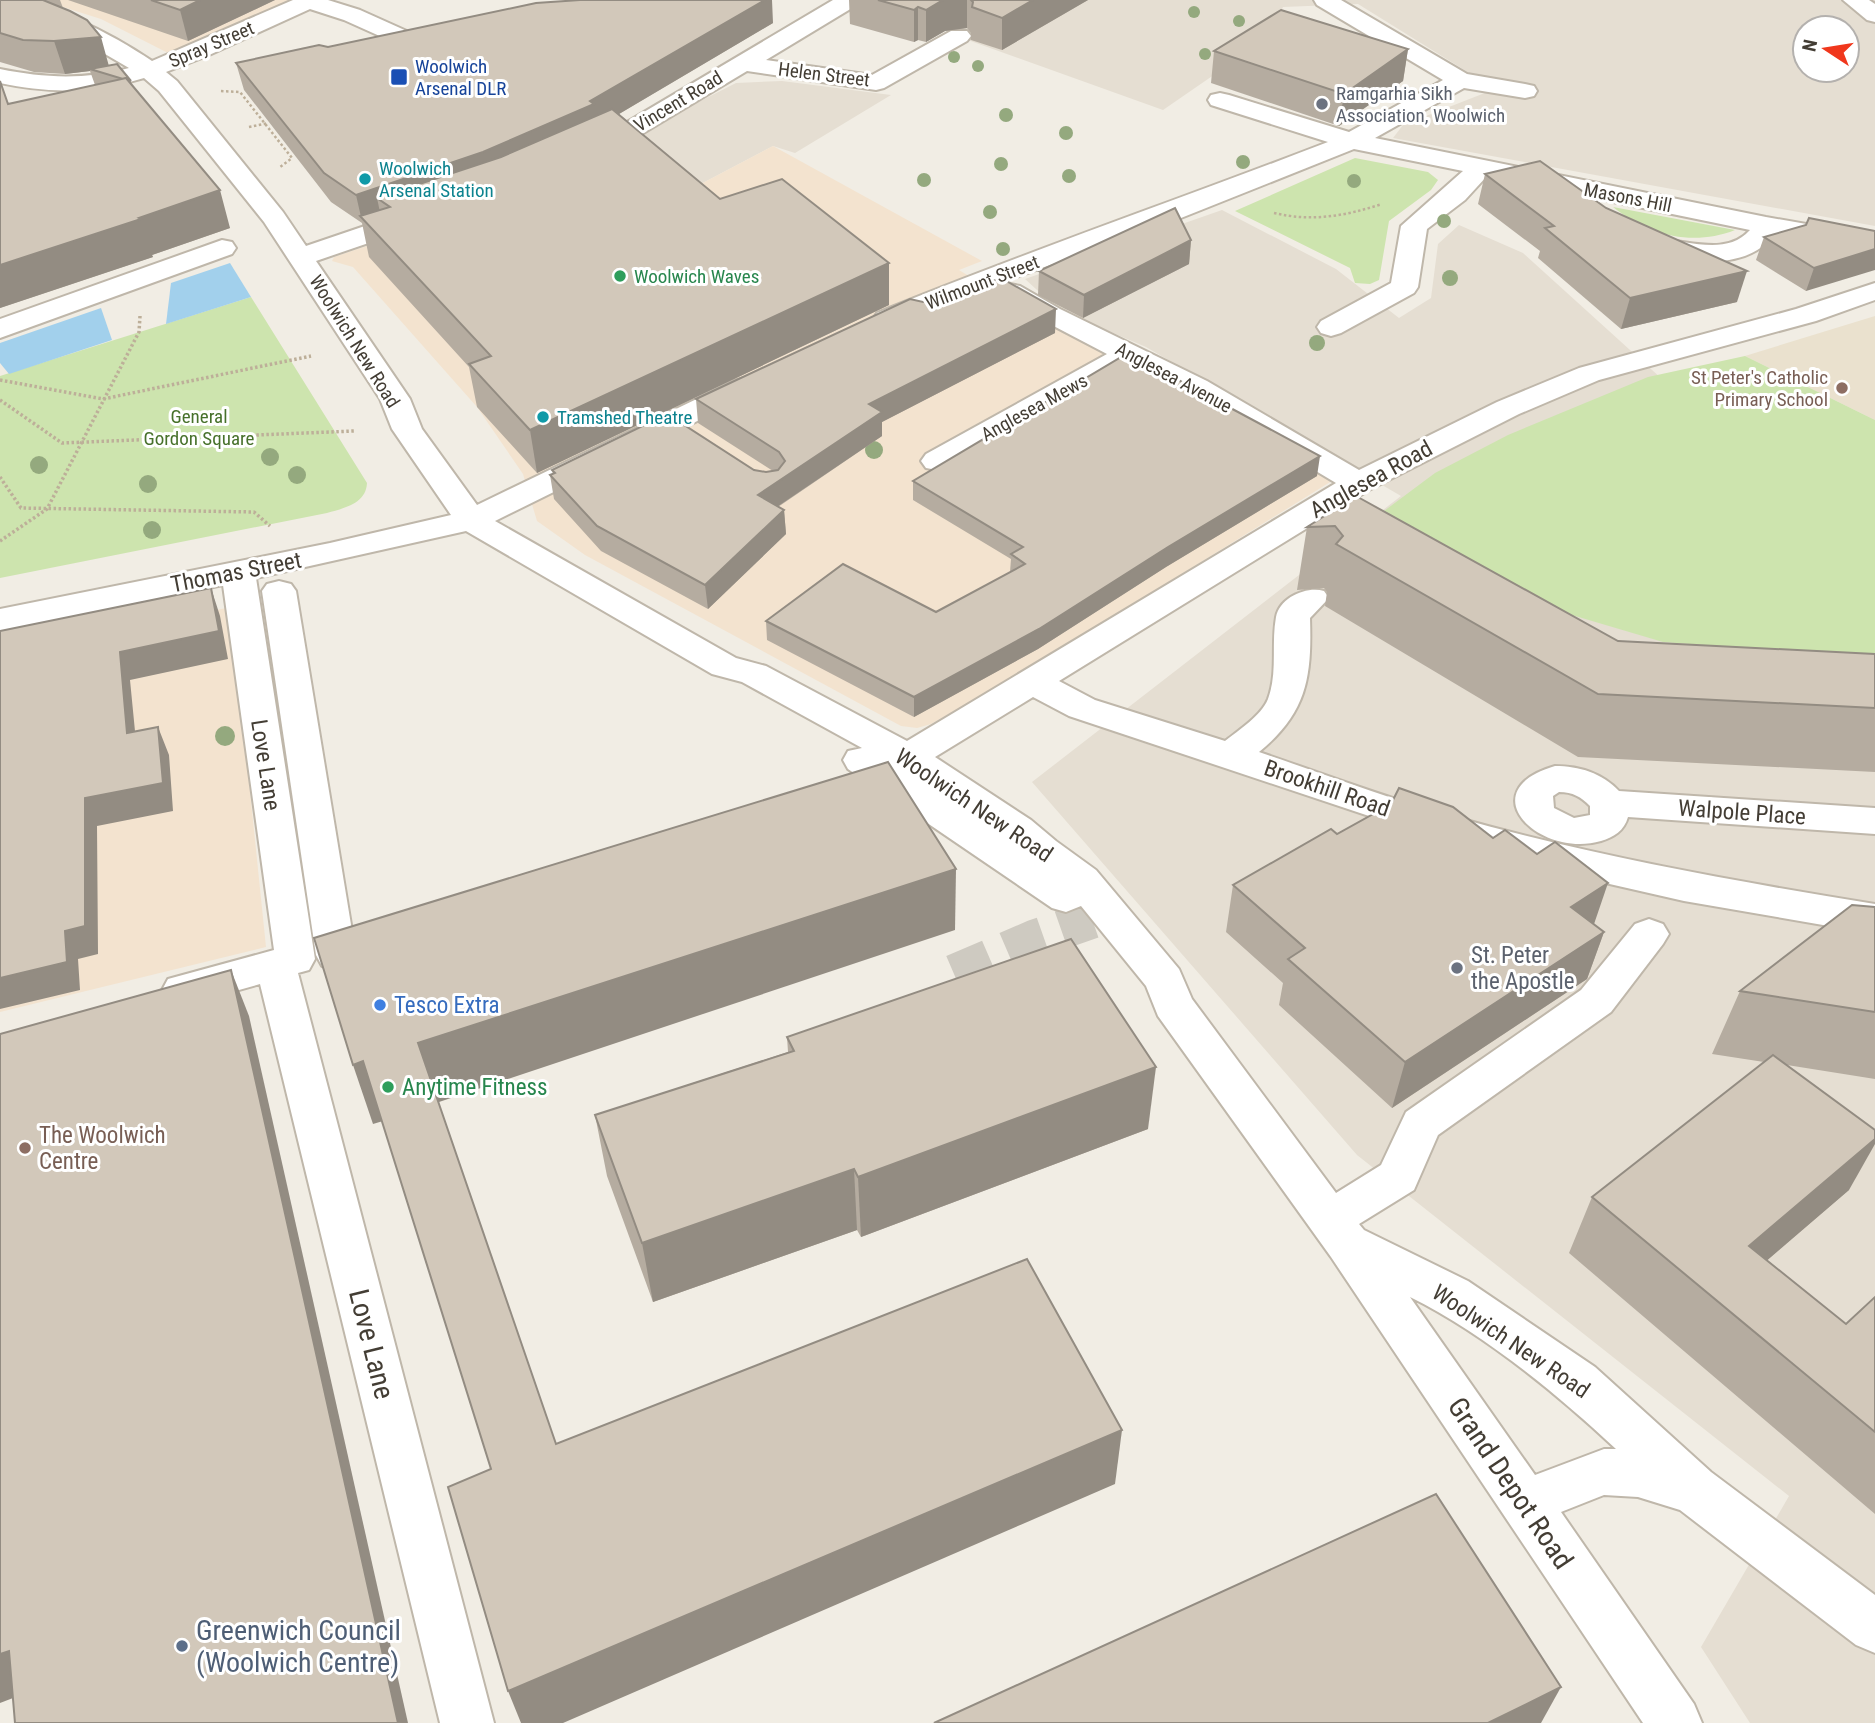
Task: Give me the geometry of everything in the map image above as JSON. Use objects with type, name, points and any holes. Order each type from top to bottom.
[{"type":"street","name":"Woolwich New Road","points":[[1,0],[114,47],[149,69],[168,86],[244,178],[302,257],[395,399],[407,429],[471,520],[724,666],[747,690],[897,766],[1060,893],[1100,914],[1118,950],[1150,995],[1173,1005],[1338,1231],[1452,1295],[1578,1382],[1693,1489],[1875,1627]]},
{"type":"street","name":"Vincent Road","points":[[570,158],[631,130],[849,0]]},
{"type":"street","points":[[1325,0],[1460,79],[1525,92]]},
{"type":"street","points":[[1854,0],[1875,15]]},
{"type":"street","name":"Spray Street","points":[[0,76],[25,84],[50,87],[114,79],[187,56],[310,1]]},
{"type":"street","points":[[310,1],[352,15],[421,46]]},
{"type":"street","points":[[384,54],[447,41]]},
{"type":"street","name":"Helen Street","points":[[741,63],[876,83],[925,53],[950,42]]},
{"type":"street","name":"Wilmount Street","points":[[857,332],[987,278],[1227,191],[1352,141],[1460,79]]},
{"type":"street","name":"Masons Hill","points":[[1220,100],[1352,141],[1766,225],[1875,244]]},
{"type":"street","points":[[1331,327],[1404,287],[1414,226],[1456,194],[1481,167]]},
{"type":"street","points":[[1583,188],[1584,208],[1593,217]]},
{"type":"street","points":[[302,257],[434,212]]},
{"type":"street","points":[[1630,241],[1662,249],[1700,253],[1732,249],[1756,240],[1766,225]]},
{"type":"street","points":[[0,329],[222,248]]},
{"type":"street","name":"Anglesea Avenue","points":[[987,278],[1048,316],[1131,353],[1213,396],[1358,483]]},
{"type":"street","name":"Anglesea Road","points":[[897,766],[1358,483],[1508,408],[1589,374],[1806,314],[1875,291]]},
{"type":"street","name":"Anglesea Mews","points":[[937,461],[1131,353]]},
{"type":"street","points":[[471,520],[771,374]]},
{"type":"street","points":[[671,423],[702,443]]},
{"type":"street","name":"Thomas Street","points":[[0,620],[238,572],[471,520]]},
{"type":"street","name":"Love Lane","points":[[238,572],[286,962],[467,1723]]},
{"type":"street","points":[[279,590],[336,955]]},
{"type":"street","points":[[1230,755],[1251,740],[1283,705],[1295,645],[1293,615],[1312,598]]},
{"type":"street","name":"Brookhill Road","points":[[1034,682],[1082,708],[1445,828],[1560,844],[1684,887],[1875,919]]},
{"type":"street","points":[[847,800],[897,766]]},
{"type":"street","points":[[1555,779],[1582,782],[1600,792],[1609,803],[1609,820],[1602,826],[1580,832],[1560,844],[1534,807],[1532,798],[1535,789],[1544,782],[1555,779]]},
{"type":"street","name":"Walpole Place","points":[[1609,803],[1875,821]]},
{"type":"street","points":[[1338,1231],[1398,1177],[1421,1124],[1596,1001],[1649,934]]},
{"type":"street","points":[[145,1000],[286,962],[376,951]]},
{"type":"street","name":"Grand Depot Road","points":[[1338,1231],[1675,1723]]},
{"type":"street","name":"Woolwich New Road","points":[[1524,1503],[1604,1472],[1638,1474],[1693,1489]]},
{"type":"path","points":[[216,90],[240,92],[266,123],[292,158],[279,167]]},
{"type":"path","points":[[252,127],[266,123]]},
{"type":"path","points":[[1227,191],[1269,211],[1315,219],[1341,217],[1433,188],[1456,194]]},
{"type":"path","points":[[0,541],[47,509],[139,332],[144,277]]},
{"type":"path","points":[[0,380],[103,399],[311,356]]},
{"type":"path","points":[[0,400],[62,443],[354,431]]},
{"type":"path","points":[[0,477],[21,508],[254,512],[278,534]]},
{"type":"shaded area","points":[[41,0],[300,0],[174,56],[101,19]]},
{"type":"shaded area","points":[[999,0],[1875,0],[1875,226],[1393,138],[1403,125],[1495,89],[1358,4],[1283,7],[1266,39],[1163,110],[951,34]]},
{"type":"shaded area","points":[[782,81],[891,95],[795,153],[773,146],[697,186],[616,144],[736,83]]},
{"type":"shaded area","points":[[773,146],[982,261],[959,270],[1049,325],[1131,364],[1335,479],[1019,675],[931,724],[917,728],[901,726],[585,555],[537,521],[523,474],[477,407],[353,267],[332,261],[334,257],[530,191],[697,186]]},
{"type":"shaded area","points":[[1222,210],[1336,269],[1399,318],[1431,298],[1438,244],[1459,225],[1523,253],[1662,379],[1875,420],[1875,1723],[1750,1723],[1701,1647],[1789,1496],[1357,1155],[1032,782],[1401,496],[1146,347],[1059,310],[1025,279]]},
{"type":"shaded area","name":"St Peter's Catholic Primary School","points":[[1875,316],[1875,420],[1745,356]]},
{"type":"shaded area","points":[[231,607],[266,947],[0,1012],[0,655]]},
{"type":"green space","points":[[1355,158],[1428,172],[1438,180],[1431,190],[1389,221],[1379,280],[1370,284],[1355,283],[1350,268],[1235,211]]},
{"type":"green space","points":[[1613,207],[1735,230],[1703,238],[1671,235],[1641,225]]},
{"type":"green space","name":"General Gordon Square","points":[[251,297],[367,483],[363,496],[353,504],[327,513],[0,578],[0,376]]},
{"type":"green space","points":[[1745,356],[1875,420],[1875,658],[1663,642],[1555,610],[1372,520],[1435,473],[1508,435],[1648,377]]},
{"type":"water","points":[[230,263],[251,297],[166,324],[171,283]]},
{"type":"water","points":[[101,308],[112,340],[9,374],[0,363],[0,343]]},
{"type":"building","points":[[0,0],[43,0],[87,20],[101,37],[54,41],[23,40],[0,33]]},
{"type":"building","points":[[151,0],[200,0],[180,10]]},
{"type":"building","points":[[580,0],[765,0],[590,101],[594,104],[483,152],[356,195],[324,173],[236,63],[319,45],[328,47],[536,3]]},
{"type":"building","points":[[878,0],[943,0],[926,10],[918,7],[914,10]]},
{"type":"building","points":[[971,0],[1033,0],[1002,18],[972,7]]},
{"type":"building","points":[[1281,10],[1408,49],[1344,94],[1214,51]]},
{"type":"building","points":[[117,64],[131,81],[90,69]]},
{"type":"building","points":[[126,78],[220,190],[0,265],[0,81],[8,104]]},
{"type":"building","name":"Woolwich Waves","points":[[612,109],[720,199],[782,179],[889,263],[530,430],[469,364],[491,356],[360,216],[390,207],[377,198],[501,157]]},
{"type":"building","points":[[1540,161],[1606,208],[1747,271],[1630,298],[1545,228],[1554,226],[1485,174]]},
{"type":"building","points":[[1175,208],[1191,240],[1084,295],[1039,271]]},
{"type":"building","points":[[1809,218],[1875,231],[1875,249],[1814,268],[1764,237],[1806,225]]},
{"type":"building","points":[[1001,278],[1056,309],[869,404],[882,412],[758,495],[784,510],[705,585],[597,526],[550,475],[555,473],[552,470],[667,414],[754,470],[778,470],[785,461],[779,452],[696,399],[910,299],[923,302],[932,297],[940,300]]},
{"type":"building","points":[[1128,353],[1320,456],[1168,547],[1039,629],[914,697],[766,621],[843,564],[936,612],[1025,564],[1011,554],[1023,547],[913,481]]},
{"type":"building","points":[[1356,496],[1618,641],[1875,654],[1875,708],[1598,694],[1336,544],[1343,536],[1335,526],[1307,527]]},
{"type":"building","points":[[211,588],[219,631],[120,652],[127,733],[158,727],[163,783],[85,798],[85,926],[65,931],[67,962],[0,978],[0,631]]},
{"type":"building","points":[[888,762],[956,869],[418,1043],[556,1444],[1027,1259],[1122,1430],[508,1691],[448,1487],[491,1469],[363,1061],[353,1065],[314,938]]},
{"type":"building","name":"St. Peter the Apostle","points":[[1399,788],[1453,807],[1493,838],[1505,830],[1537,854],[1555,842],[1608,883],[1571,907],[1604,932],[1405,1062],[1288,959],[1305,948],[1233,885],[1331,829],[1337,834],[1391,804]]},
{"type":"building","points":[[1852,905],[1875,907],[1875,1012],[1740,991]]},
{"type":"building","points":[[1071,939],[1156,1067],[858,1177],[854,1169],[642,1243],[595,1115],[794,1051],[787,1037]]},
{"type":"building","points":[[231,970],[398,1723],[15,1723],[9,1651],[0,1654],[0,1034]]},
{"type":"building","points":[[1773,1055],[1875,1130],[1875,1139],[1749,1246],[1846,1324],[1875,1297],[1875,1432],[1592,1197]]},
{"type":"building","points":[[1436,1494],[1561,1687],[1488,1723],[934,1723]]},
{"type":"tunnel","points":[[954,974],[1035,939],[1092,919]]},
{"type":"place","name":"Woolwich Arsenal DLR","points":[[399,77]]},
{"type":"place","name":"Ramgarhia Sikh Association, Woolwich","points":[[1322,104]]},
{"type":"place","name":"Woolwich Arsenal Station","points":[[365,179]]},
{"type":"place","name":"Woolwich Waves","points":[[620,276]]},
{"type":"place","name":"St Peter's Catholic Primary School","points":[[1842,388]]},
{"type":"place","name":"Tramshed Theatre","points":[[543,417]]},
{"type":"place","name":"St. Peter the Apostle","points":[[1457,968]]},
{"type":"place","name":"Tesco Extra","points":[[380,1005]]},
{"type":"place","name":"Anytime Fitness","points":[[388,1087]]},
{"type":"place","name":"The Woolwich Centre","points":[[25,1148]]},
{"type":"place","name":"Greenwich Council (Woolwich Centre)","points":[[182,1646]]}]
